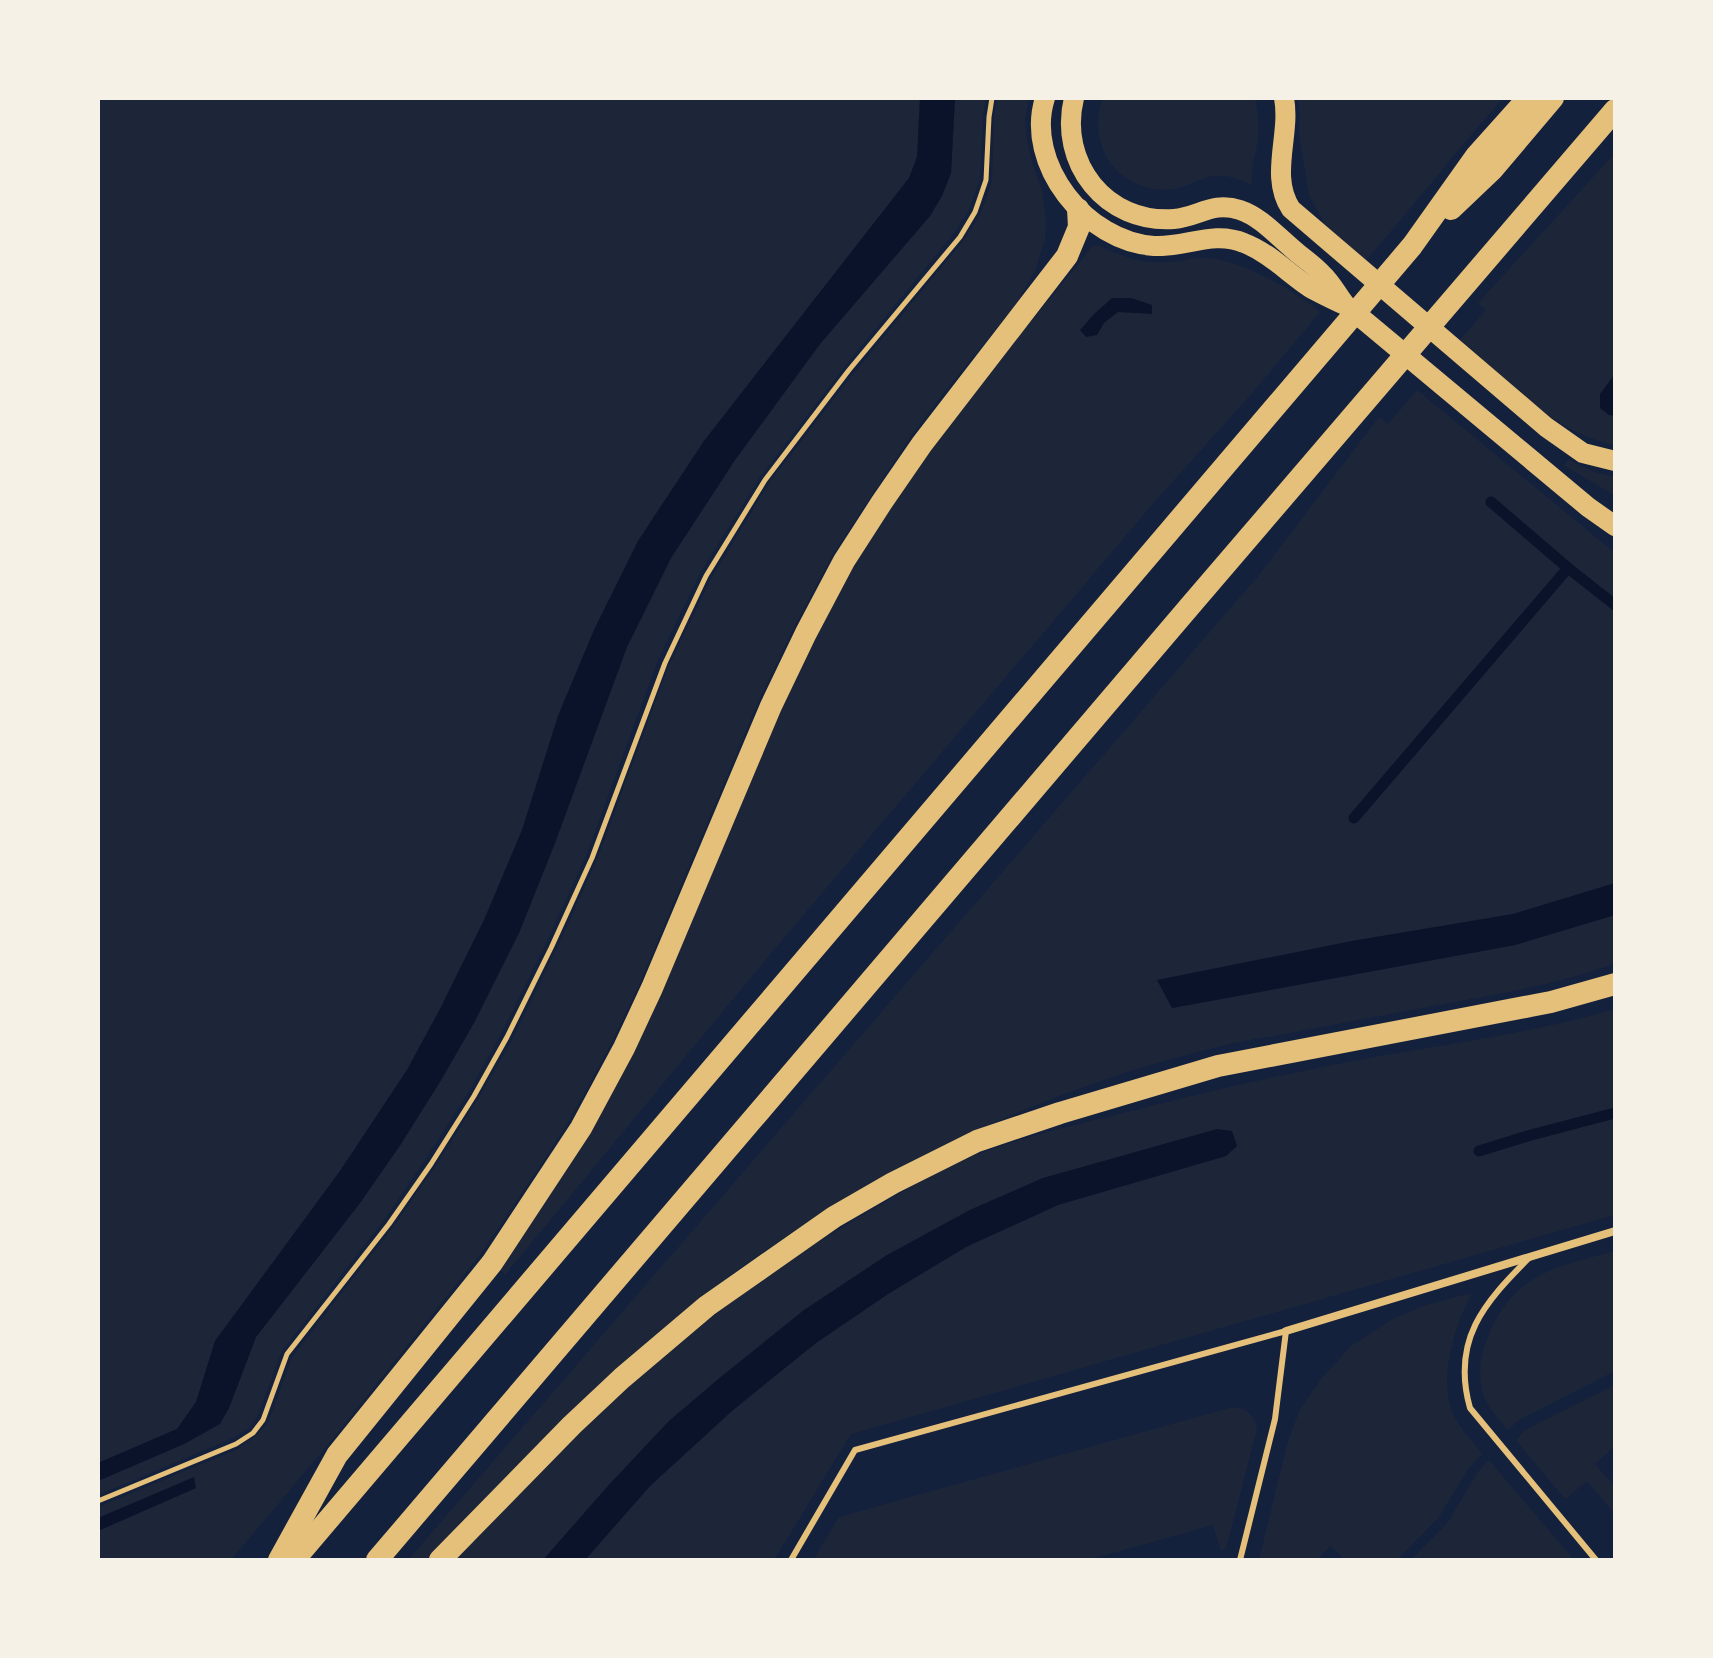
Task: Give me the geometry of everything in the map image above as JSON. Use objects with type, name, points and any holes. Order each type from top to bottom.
[{"type":"highway","points":[[294,1560],[1412,246],[1476,156],[1528,98]]},
{"type":"highway","points":[[1412,246],[1493,169],[1553,98]]},
{"type":"highway","points":[[377,1560],[1615,110]]},
{"type":"highway","points":[[279,1560],[337,1455],[492,1263],[581,1128],[652,988],[771,706],[844,561],[922,444],[1067,256],[1079,227],[1078,209]]},
{"type":"highway","points":[[440,1560],[572,1425],[707,1306],[834,1217],[977,1141],[1218,1066],[1551,1002],[1615,984]]},
{"type":"main road","points":[[1045,98],[1042,121],[1046,155],[1060,186],[1078,209],[1106,231],[1152,246],[1230,238],[1260,250],[1310,288],[1347,306]]},
{"type":"main road","points":[[1074,98],[1069,115],[1076,155],[1092,186],[1105,198],[1119,208],[1147,217],[1175,219],[1222,206],[1255,217],[1323,274],[1347,306],[1588,507],[1615,526]]},
{"type":"main road","points":[[1284,98],[1287,113],[1281,180],[1285,201],[1291,209],[1546,427],[1583,453],[1615,461]]},
{"type":"street","points":[[1286,1331],[1615,1231]]},
{"type":"lane","points":[[1529,1258],[1497,1290],[1481,1312],[1469,1341],[1464,1388],[1470,1408],[1498,1445],[1596,1560]]},
{"type":"lane","points":[[791,1560],[855,1450],[1286,1331],[1275,1419],[1240,1560]]},
{"type":"path","points":[[98,1501],[236,1444],[253,1433],[263,1420],[287,1354],[389,1224],[431,1164],[507,1037],[551,948],[592,858],[665,663],[706,576],[765,480],[849,370],[960,237],[975,212],[986,180],[992,98]]},
{"type":"shaded area","points":[[98,98],[920,98],[917,157],[909,178],[704,441],[638,541],[594,630],[558,716],[522,830],[484,920],[407,1070],[340,1171],[215,1341],[196,1402],[177,1429],[98,1463]]},
{"type":"shaded area","points":[[920,98],[955,98],[951,173],[942,196],[930,216],[820,344],[735,460],[671,558],[627,647],[519,933],[443,1077],[360,1203],[256,1337],[220,1424],[184,1444],[98,1481],[98,1463],[177,1429],[196,1402],[215,1341],[340,1171],[407,1070],[484,920],[522,830],[558,716],[594,630],[638,541],[704,441],[909,178],[917,157]]},
{"type":"shaded area","points":[[955,98],[986,98],[980,179],[969,210],[760,477],[700,573],[658,660],[586,856],[501,1034],[468,1093],[384,1220],[282,1351],[257,1417],[249,1428],[233,1438],[98,1495],[98,1481],[184,1444],[229,1408],[256,1337],[360,1203],[401,1144],[475,1021],[519,933],[627,647],[671,558],[735,460],[820,344],[930,216],[951,173]]},
{"type":"shaded area","points":[[997,98],[1029,98],[1025,121],[1027,139],[1042,190],[1046,222],[1045,239],[1035,271],[1014,307],[911,436],[833,554],[759,700],[640,983],[569,1121],[480,1255],[231,1560],[98,1560],[98,1531],[195,1488],[194,1478],[98,1518],[98,1507],[238,1449],[268,1423],[292,1357],[393,1227],[478,1099],[512,1040],[597,860],[669,665],[711,579],[769,483],[854,373],[964,240],[980,215],[992,182]]},
{"type":"shaded area","points":[[1103,98],[1255,98],[1258,133],[1252,186],[1236,178],[1217,176],[1182,187],[1159,189],[1148,188],[1126,178],[1104,152],[1098,118]]},
{"type":"shaded area","points":[[1298,98],[1503,98],[1365,261],[1326,227],[1309,195],[1299,134]]},
{"type":"shaded area","points":[[1615,153],[1615,374],[1600,394],[1609,415],[1615,416],[1615,445],[1592,439],[1551,417],[1513,388],[1460,340],[1486,310],[1478,303]]},
{"type":"shaded area","points":[[1098,245],[1142,261],[1161,263],[1208,258],[1236,264],[1283,286],[1320,312],[772,952],[505,1275],[500,1269],[590,1133],[662,993],[781,710],[854,566],[931,450],[1015,341],[1093,246]]},
{"type":"shaded area","points":[[1112,298],[1131,298],[1152,305],[1152,314],[1118,312],[1104,323],[1097,335],[1086,337],[1080,330]]},
{"type":"shaded area","points":[[1615,374],[1615,416],[1600,408],[1600,394]]},
{"type":"shaded area","points":[[1417,390],[1615,553],[1615,883],[1513,914],[1352,941],[1158,980],[1173,1008],[1515,945],[1615,915],[1615,963],[1536,986],[1233,1043],[1133,1070],[978,1130],[903,1167],[761,1253],[695,1303],[578,1405],[427,1560],[408,1560],[1259,575],[1379,417],[1388,424]]},
{"type":"shaded area","points":[[1569,460],[1615,477],[1615,496],[1564,465]]},
{"type":"shaded area","points":[[1615,883],[1615,915],[1515,945],[1172,1008],[1157,980],[1352,941],[1513,914]]},
{"type":"shaded area","points":[[1615,1009],[1615,1215],[851,1434],[774,1560],[585,1560],[650,1486],[733,1410],[816,1343],[888,1294],[966,1247],[1058,1205],[1226,1156],[1237,1146],[1043,1178],[970,1210],[888,1255],[722,1376],[669,1421],[543,1560],[454,1560],[587,1425],[690,1334],[811,1247],[954,1165],[1036,1135],[1220,1089],[1343,1063],[1525,1031]]},
{"type":"shaded area","points":[[1217,1129],[1232,1131],[1237,1146],[1226,1156],[1058,1205],[966,1247],[888,1294],[816,1343],[733,1410],[650,1486],[585,1560],[543,1560],[669,1421],[804,1310],[887,1255],[970,1210],[1043,1178]]},
{"type":"shaded area","points":[[1615,1251],[1615,1371],[1519,1420],[1508,1430],[1486,1400],[1480,1375],[1485,1345],[1499,1315],[1518,1291],[1539,1276],[1570,1263]]},
{"type":"shaded area","points":[[1472,1294],[1454,1338],[1448,1390],[1456,1419],[1482,1454],[1469,1468],[1439,1517],[1397,1560],[1345,1560],[1330,1546],[1317,1560],[1259,1560],[1287,1445],[1299,1411],[1321,1379],[1351,1346],[1393,1319],[1423,1306]]},
{"type":"shaded area","points":[[1615,1385],[1615,1446],[1595,1464],[1615,1487],[1615,1514],[1587,1481],[1564,1498],[1516,1440],[1525,1430]]},
{"type":"shaded area","points":[[1233,1407],[1250,1413],[1257,1429],[1226,1549],[1221,1551],[1213,1525],[1088,1560],[813,1560],[839,1517]]},
{"type":"shaded area","points":[[1489,1460],[1574,1560],[1411,1560],[1448,1522],[1477,1473]]},
{"type":"shaded area","points":[[194,1477],[196,1488],[98,1531],[98,1518]]},
{"type":"waterway","points":[[1491,502],[1615,605]]},
{"type":"waterway","points":[[1354,818],[1568,568]]},
{"type":"waterway","points":[[1479,1151],[1615,1113]]}]
